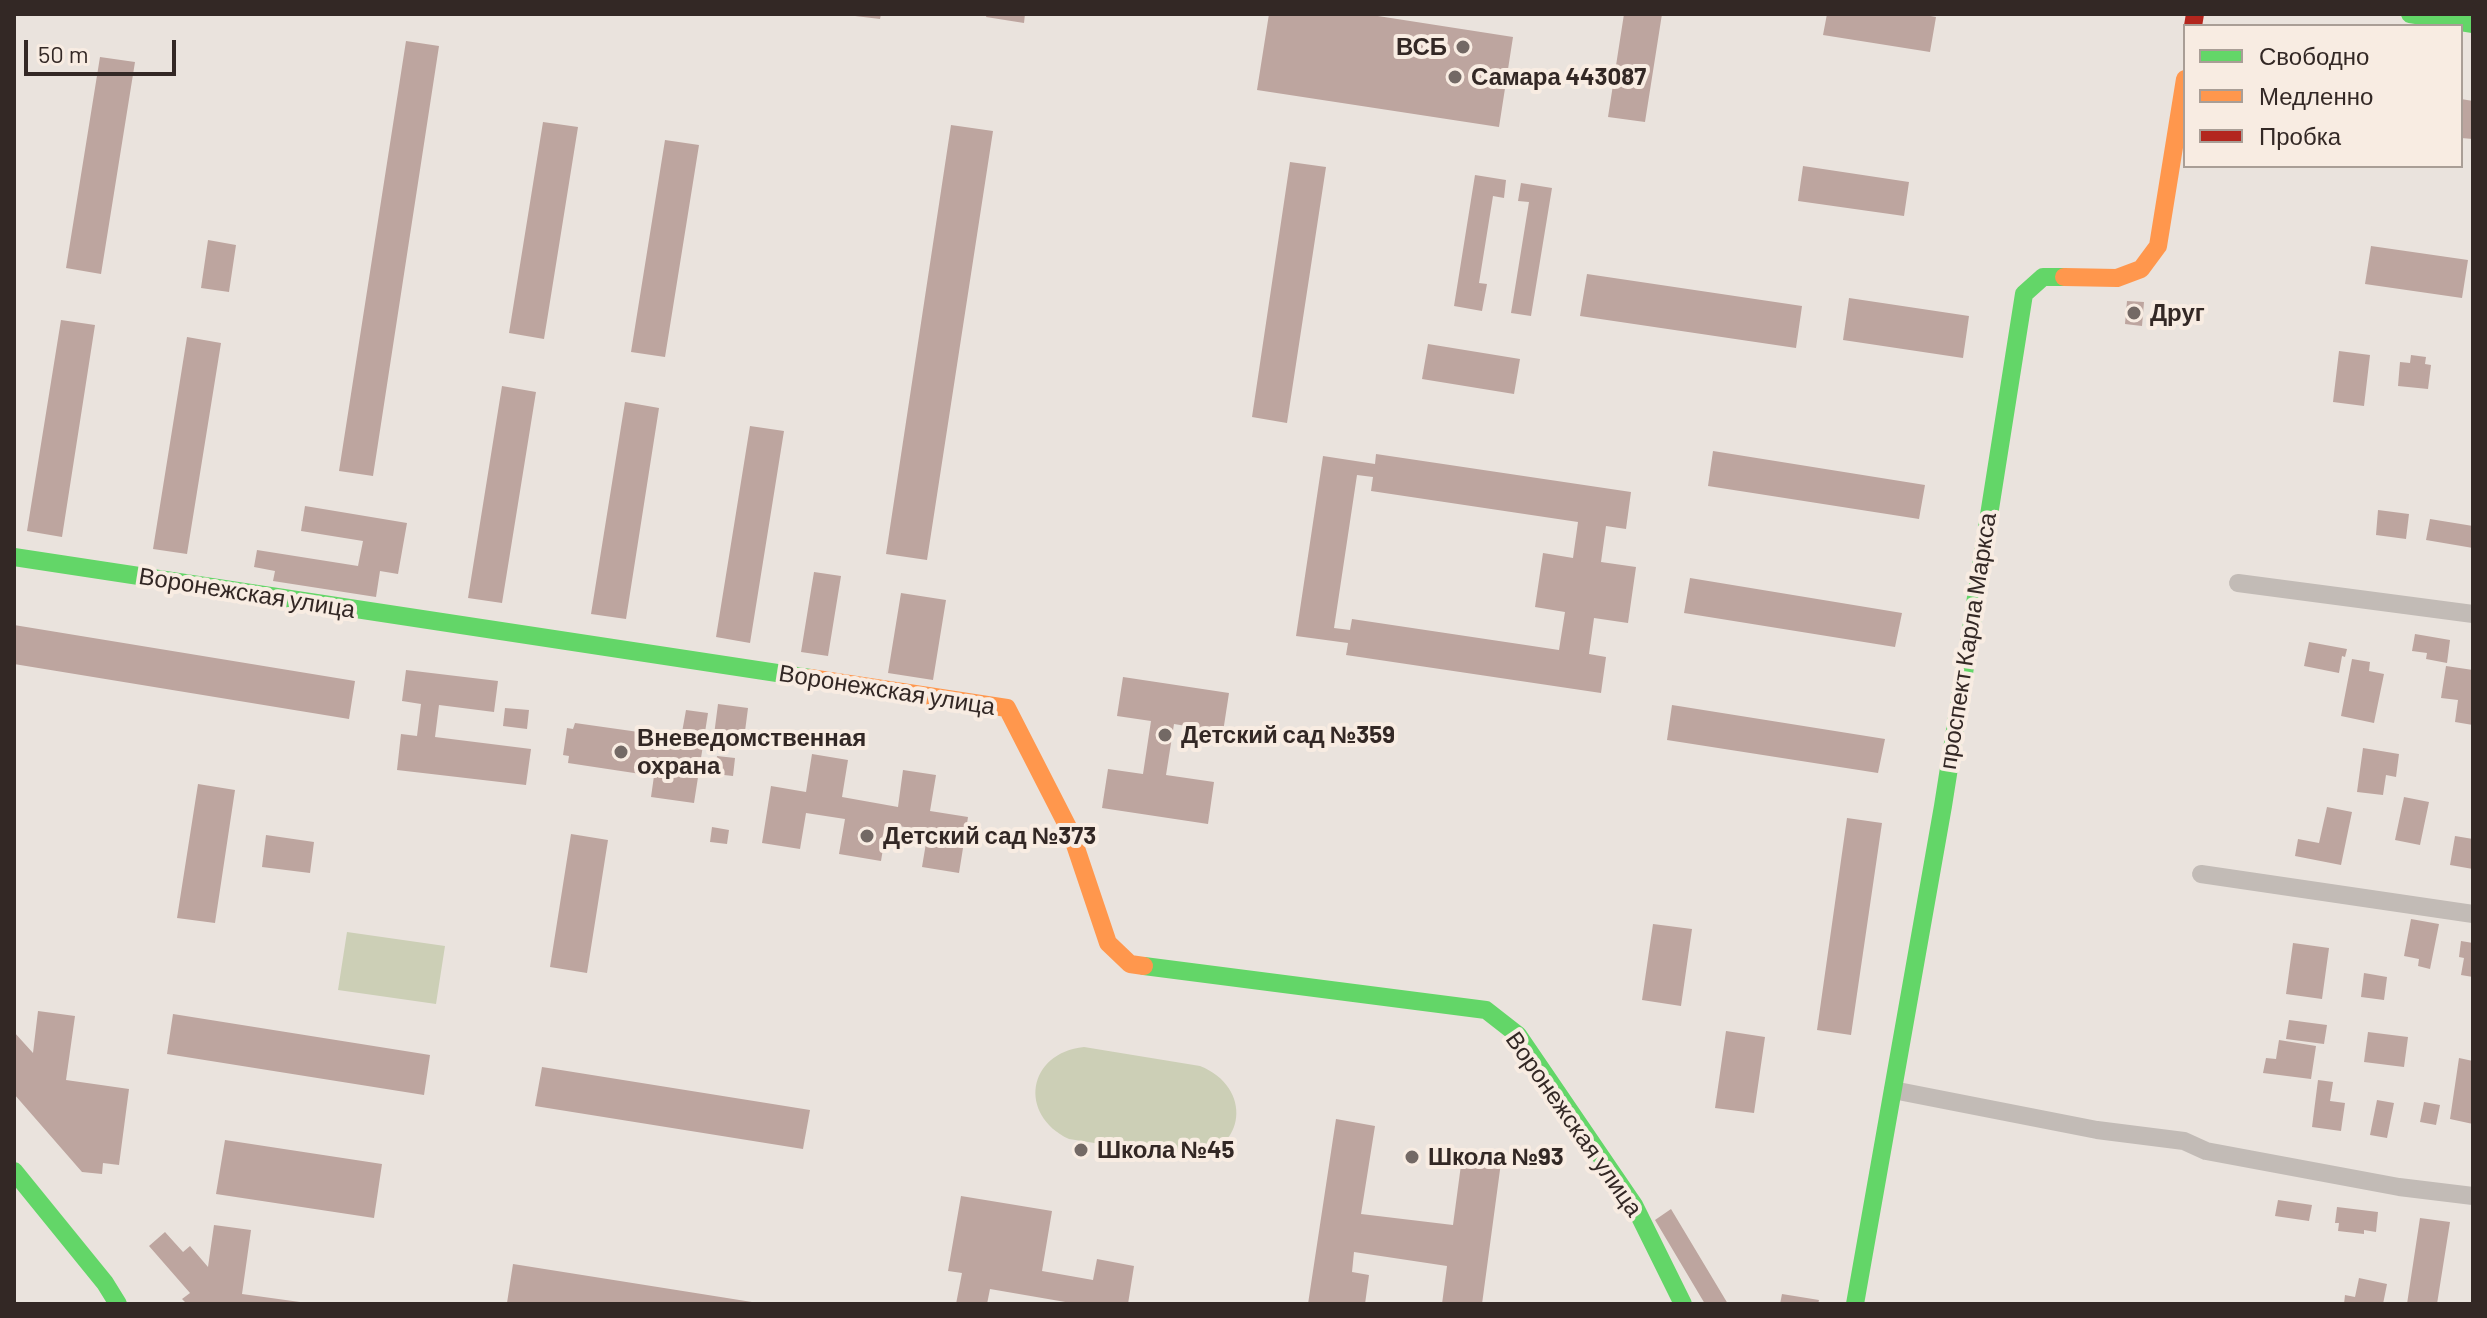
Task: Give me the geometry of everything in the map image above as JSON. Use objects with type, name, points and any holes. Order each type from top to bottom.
[{"type":"street","points":[[2410,14],[2473,24]]},
{"type":"street","name":"проспект Карла Маркса","points":[[1855,1304],[1943,806],[2024,294],[2043,277],[2117,278],[2141,269],[2158,246],[2183,91]]},
{"type":"street","name":"Воронежская улица","points":[[14,557],[1007,708],[1071,833],[1108,943],[1130,964],[1486,1010],[1518,1035],[1634,1205],[1683,1304]]},
{"type":"street","points":[[2238,583],[2473,614]]},
{"type":"street","points":[[2201,874],[2473,914]]},
{"type":"street","points":[[1893,1090],[2097,1130],[2184,1141],[2206,1151],[2399,1187],[2473,1196]]},
{"type":"street","points":[[14,1171],[105,1283],[118,1304]]},
{"type":"green space","points":[[347,932],[445,946],[436,1004],[338,990]]},
{"type":"green space","points":[[1084,1047],[1200,1066],[1229,1088],[1235,1102],[1236,1117],[1232,1131],[1223,1144],[1209,1153],[1190,1158],[1069,1139],[1053,1128],[1042,1115],[1036,1101],[1036,1086],[1041,1072],[1050,1061],[1065,1052]]},
{"type":"building","points":[[855,14],[881,14],[880,19]]},
{"type":"building","points":[[987,14],[1025,14],[1024,23],[986,17]]},
{"type":"building","points":[[1269,14],[1365,14],[1513,37],[1499,127],[1257,90]]},
{"type":"building","points":[[1624,14],[1662,14],[1645,122],[1608,117]]},
{"type":"building","points":[[1827,14],[1919,14],[1936,17],[1930,52],[1823,35]]},
{"type":"building","points":[[406,41],[439,46],[373,476],[339,471]]},
{"type":"building","points":[[100,57],[135,62],[101,274],[66,268]]},
{"type":"building","points":[[2463,99],[2473,101],[2473,139],[2463,138]]},
{"type":"building","points":[[543,122],[578,127],[544,339],[509,333]]},
{"type":"building","points":[[951,125],[993,131],[927,560],[886,554]]},
{"type":"building","points":[[665,140],[699,145],[665,357],[631,352]]},
{"type":"building","points":[[1290,162],[1326,167],[1287,423],[1252,417]]},
{"type":"building","points":[[1803,166],[1909,182],[1904,216],[1798,201]]},
{"type":"building","points":[[1475,175],[1506,180],[1504,198],[1493,196],[1479,283],[1487,284],[1482,311],[1454,306]]},
{"type":"building","points":[[1521,183],[1552,188],[1531,316],[1511,313],[1529,202],[1518,201]]},
{"type":"building","points":[[208,240],[236,245],[229,292],[201,288]]},
{"type":"building","points":[[2371,246],[2468,260],[2462,298],[2365,284]]},
{"type":"building","points":[[1587,274],[1802,306],[1796,348],[1580,316]]},
{"type":"building","points":[[1849,298],[1969,316],[1963,358],[1843,340]]},
{"type":"building","name":"Друг","points":[[2127,301],[2144,302],[2142,326],[2125,324]]},
{"type":"building","points":[[61,320],[95,325],[62,537],[27,531]]},
{"type":"building","points":[[187,337],[221,343],[187,554],[153,549]]},
{"type":"building","points":[[1428,344],[1520,359],[1514,394],[1422,379]]},
{"type":"building","points":[[2339,351],[2370,355],[2364,406],[2333,402]]},
{"type":"building","points":[[2411,355],[2426,357],[2425,364],[2431,365],[2428,389],[2398,386],[2400,362],[2410,363]]},
{"type":"building","points":[[502,386],[536,392],[502,603],[468,598]]},
{"type":"building","points":[[625,402],[659,408],[626,619],[591,614]]},
{"type":"building","points":[[750,426],[784,431],[750,643],[716,637]]},
{"type":"building","points":[[1713,451],[1925,485],[1919,519],[1708,486]]},
{"type":"building","points":[[1376,454],[1631,492],[1626,529],[1606,526],[1601,562],[1636,567],[1628,623],[1594,618],[1589,654],[1606,657],[1601,693],[1346,655],[1348,643],[1296,636],[1323,456],[1375,464]],"holes":[[[1357,475],[1373,477],[1371,491],[1578,522],[1573,558],[1543,553],[1535,607],[1565,612],[1559,650],[1352,619],[1350,630],[1334,628]]]},
{"type":"building","points":[[305,506],[407,523],[398,574],[380,571],[376,597],[273,581],[275,571],[254,567],[257,550],[358,566],[363,541],[301,531]]},
{"type":"building","points":[[2378,510],[2409,514],[2406,539],[2376,535]]},
{"type":"building","points":[[2430,519],[2473,526],[2473,548],[2426,540]]},
{"type":"building","points":[[814,572],[841,576],[828,656],[801,652]]},
{"type":"building","points":[[1690,578],[1902,613],[1895,647],[1684,613]]},
{"type":"building","points":[[901,593],[946,600],[933,680],[888,673]]},
{"type":"building","points":[[14,625],[355,681],[349,719],[14,664]]},
{"type":"building","points":[[2415,634],[2450,640],[2447,663],[2426,659],[2427,653],[2412,651]]},
{"type":"building","points":[[2309,642],[2347,649],[2345,657],[2342,656],[2339,673],[2304,666]]},
{"type":"building","points":[[2352,659],[2370,662],[2369,671],[2384,674],[2374,723],[2341,716]]},
{"type":"building","points":[[2446,666],[2473,670],[2473,725],[2455,722],[2458,700],[2441,698]]},
{"type":"building","points":[[406,670],[498,681],[494,712],[439,705],[435,737],[531,749],[526,785],[397,770],[401,734],[417,736],[421,704],[402,701]]},
{"type":"building","points":[[1123,677],[1229,693],[1223,732],[1174,724],[1166,775],[1214,782],[1208,824],[1102,808],[1108,769],[1143,774],[1151,721],[1117,716]]},
{"type":"building","points":[[718,704],[748,708],[744,739],[714,735]]},
{"type":"building","points":[[1672,705],[1885,739],[1878,773],[1667,740]]},
{"type":"building","points":[[505,708],[529,710],[527,729],[503,726]]},
{"type":"building","name":"Вневедомственная охрана","points":[[686,710],[708,713],[694,803],[651,797],[654,776],[568,763],[569,756],[563,755],[567,728],[573,729],[575,723],[681,738]]},
{"type":"building","points":[[2363,748],[2399,754],[2396,777],[2386,775],[2383,795],[2357,792]]},
{"type":"building","points":[[812,754],[848,760],[842,797],[898,807],[903,770],[936,775],[930,811],[968,817],[959,873],[922,867],[928,831],[887,824],[881,861],[839,854],[845,819],[806,813],[800,849],[762,843],[771,786],[806,792]]},
{"type":"building","points":[[717,756],[735,758],[733,776],[715,774]]},
{"type":"building","points":[[198,784],[235,790],[215,923],[177,918]]},
{"type":"building","points":[[2404,797],[2429,802],[2420,845],[2395,840]]},
{"type":"building","points":[[2327,807],[2352,812],[2341,865],[2295,856],[2298,839],[2319,843]]},
{"type":"building","points":[[1847,818],[1882,823],[1851,1035],[1817,1030]]},
{"type":"building","points":[[712,827],[729,830],[727,844],[710,842]]},
{"type":"building","points":[[571,834],[608,840],[587,973],[550,967]]},
{"type":"building","points":[[266,835],[314,842],[310,873],[262,867]]},
{"type":"building","points":[[2455,836],[2473,839],[2473,869],[2450,865]]},
{"type":"building","points":[[2411,919],[2439,924],[2430,969],[2418,966],[2419,959],[2404,956]]},
{"type":"building","points":[[1653,924],[1692,929],[1681,1006],[1642,1000]]},
{"type":"building","points":[[2461,941],[2473,943],[2473,977],[2461,975],[2464,958],[2459,957]]},
{"type":"building","points":[[2293,943],[2329,948],[2322,999],[2286,994]]},
{"type":"building","points":[[2364,973],[2387,977],[2384,1000],[2361,997]]},
{"type":"building","points":[[38,1011],[75,1016],[66,1080],[129,1089],[119,1165],[103,1163],[102,1174],[82,1172],[14,1094],[14,1032],[33,1053]]},
{"type":"building","points":[[173,1014],[430,1055],[424,1095],[167,1054]]},
{"type":"building","points":[[2289,1020],[2327,1025],[2324,1044],[2286,1039]]},
{"type":"building","points":[[1726,1031],[1765,1037],[1754,1113],[1715,1108]]},
{"type":"building","points":[[2368,1032],[2408,1037],[2404,1067],[2364,1062]]},
{"type":"building","points":[[2279,1040],[2316,1046],[2311,1079],[2263,1073],[2266,1058],[2276,1059]]},
{"type":"building","points":[[2459,1058],[2473,1061],[2473,1124],[2450,1119]]},
{"type":"building","points":[[542,1067],[810,1110],[803,1149],[535,1106]]},
{"type":"building","points":[[2318,1080],[2333,1082],[2330,1101],[2345,1103],[2341,1131],[2312,1127]]},
{"type":"building","points":[[2377,1100],[2394,1103],[2387,1138],[2370,1135]]},
{"type":"building","points":[[2424,1102],[2440,1105],[2436,1125],[2420,1122]]},
{"type":"building","points":[[1336,1119],[1375,1126],[1361,1214],[1453,1225],[1463,1150],[1502,1155],[1482,1304],[1442,1304],[1447,1266],[1354,1252],[1352,1272],[1369,1275],[1365,1304],[1308,1304]]},
{"type":"building","points":[[225,1140],[382,1164],[374,1218],[216,1194]]},
{"type":"building","points":[[961,1196],[1052,1211],[1042,1271],[1093,1280],[1097,1259],[1134,1266],[1128,1304],[1077,1304],[990,1289],[987,1304],[956,1304],[962,1273],[948,1271]]},
{"type":"building","points":[[2278,1200],[2312,1205],[2309,1221],[2275,1216]]},
{"type":"building","points":[[2337,1207],[2378,1212],[2376,1232],[2338,1231],[2339,1223],[2335,1223]]},
{"type":"building","points":[[1671,1209],[1728,1304],[1705,1304],[1655,1220]]},
{"type":"building","points":[[2420,1218],[2450,1222],[2437,1304],[2407,1304]]},
{"type":"building","points":[[214,1225],[251,1230],[242,1294],[299,1304],[187,1304],[182,1299],[190,1293],[149,1246],[165,1232],[183,1252],[190,1246],[208,1267]]},
{"type":"building","points":[[513,1264],[752,1302],[752,1304],[507,1303]]},
{"type":"building","points":[[2359,1278],[2387,1284],[2383,1304],[2344,1304],[2345,1295],[2355,1297]]},
{"type":"building","points":[[1782,1294],[1819,1300],[1818,1304],[1780,1304]]},
{"type":"traffic: fast","points":[[2410,14],[2473,24]]},
{"type":"traffic: fast","points":[[1855,1304],[1943,806],[2024,294],[2043,277],[2064,277]]},
{"type":"traffic: fast","points":[[14,557],[810,678]]},
{"type":"traffic: fast","points":[[1144,966],[1486,1010],[1518,1035],[1634,1205],[1683,1304]]},
{"type":"traffic: fast","points":[[14,1171],[105,1283],[118,1304]]},
{"type":"traffic: slow","points":[[2064,277],[2117,278],[2141,269],[2158,246],[2183,91]]},
{"type":"traffic: slow","points":[[810,678],[1007,708],[1071,833],[1108,943],[1130,964],[1144,966]]},
{"type":"traffic: jam","points":[[2193,24],[2195,14]]},
{"type":"place","name":"ВСБ","points":[[1463,47]]},
{"type":"place","name":"Самара 443087","points":[[1455,77]]},
{"type":"place","name":"Друг","points":[[2134,313]]},
{"type":"place","name":"Детский сад №359","points":[[1165,735]]},
{"type":"place","name":"Вневедомственная охрана","points":[[621,752]]},
{"type":"place","name":"Детский сад №373","points":[[867,836]]},
{"type":"place","name":"Школа №45","points":[[1081,1150]]},
{"type":"place","name":"Школа №93","points":[[1412,1157]]}]
